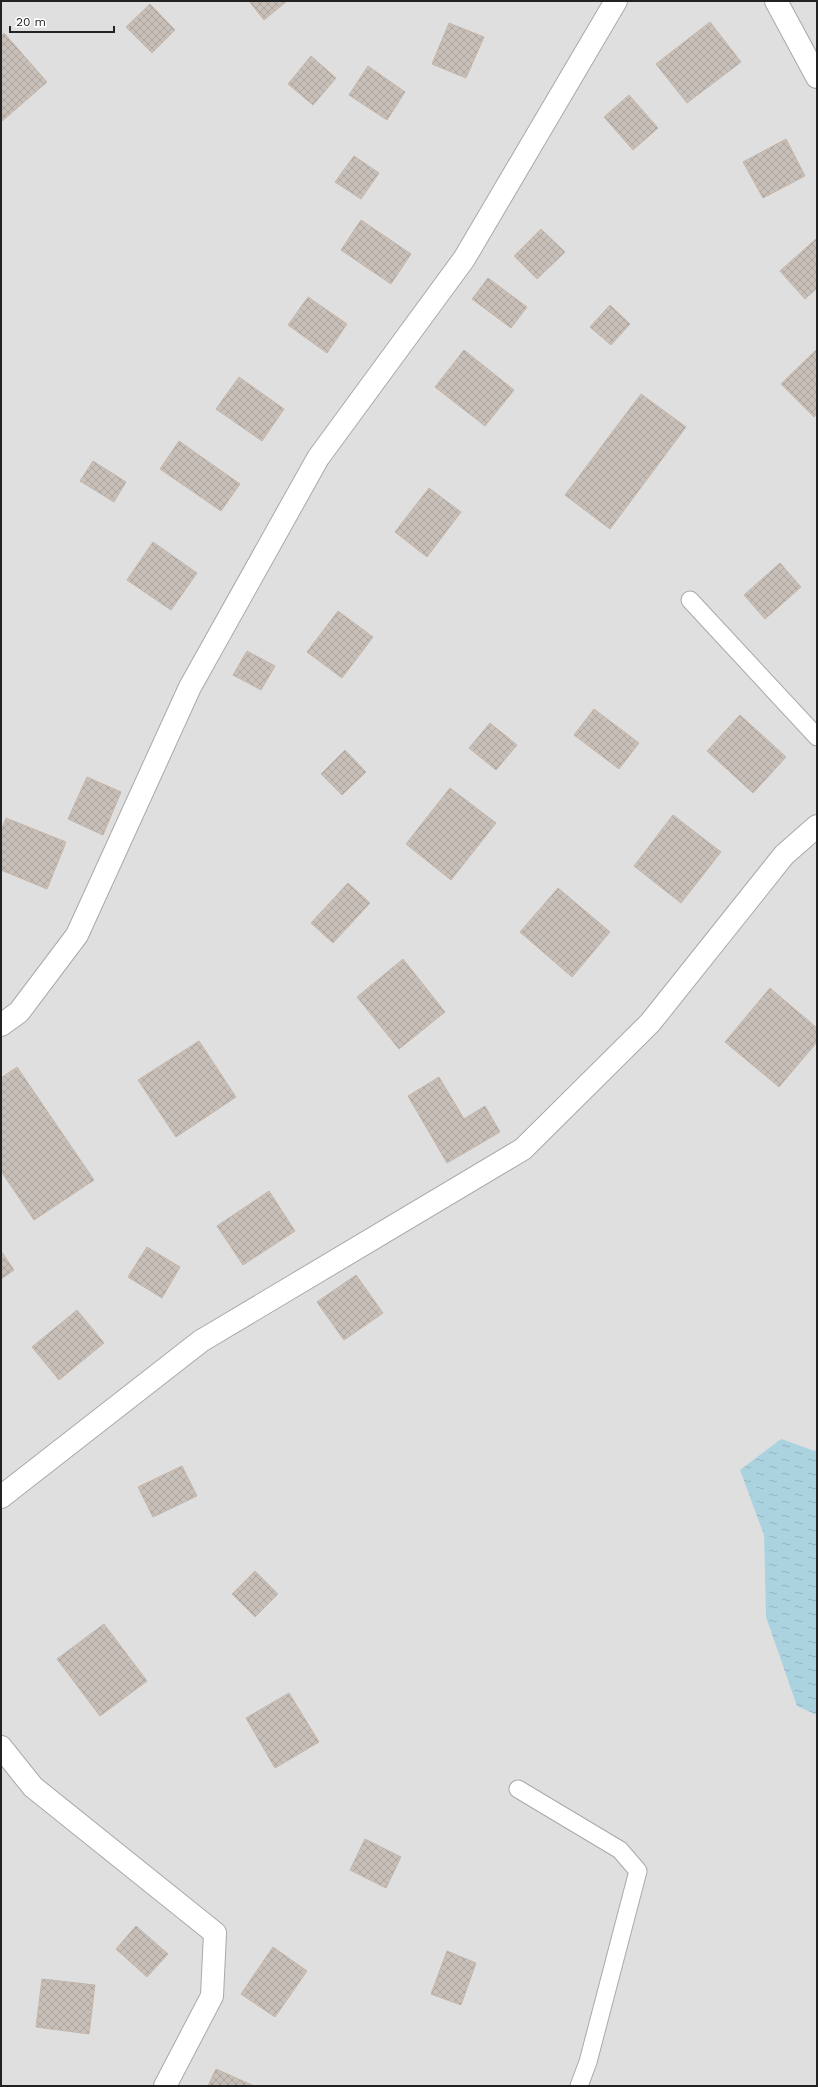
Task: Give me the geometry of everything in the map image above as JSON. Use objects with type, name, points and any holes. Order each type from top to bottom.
[{"type":"street","points":[[1,1025],[19,1012],[77,935],[190,687],[318,458],[464,259],[616,1]]},
{"type":"street","points":[[776,1],[817,77]]},
{"type":"street","points":[[1,1496],[201,1341],[523,1149],[650,1023],[784,855],[817,826]]},
{"type":"street","points":[[1,1747],[33,1787],[215,1933],[212,1996],[165,2086]]},
{"type":"lane","points":[[690,600],[817,737]]},
{"type":"lane","points":[[518,1789],[620,1850],[638,1871],[588,2062],[579,2086]]},
{"type":"shaded area","points":[[1,1],[817,1],[817,2086],[1,2086]]},
{"type":"water","points":[[781,1439],[815,1451],[817,1448],[817,1715],[797,1706],[766,1617],[764,1535],[740,1470]]},
{"type":"building","points":[[249,1],[287,1],[264,20]]},
{"type":"building","points":[[150,4],[175,30],[152,53],[126,27]]},
{"type":"building","points":[[710,22],[741,62],[687,103],[656,64]]},
{"type":"building","points":[[449,23],[484,37],[466,78],[432,64]]},
{"type":"building","points":[[4,33],[47,82],[1,122],[1,36]]},
{"type":"building","points":[[311,56],[336,78],[313,105],[288,84]]},
{"type":"building","points":[[368,66],[405,92],[387,120],[349,95]]},
{"type":"building","points":[[629,95],[658,128],[633,150],[604,117]]},
{"type":"building","points":[[786,139],[805,176],[763,198],[743,162]]},
{"type":"building","points":[[354,156],[379,173],[361,199],[335,182]]},
{"type":"building","points":[[361,220],[411,254],[391,284],[341,250]]},
{"type":"building","points":[[541,229],[565,252],[537,279],[514,256]]},
{"type":"building","points":[[817,238],[817,288],[805,299],[780,271]]},
{"type":"building","points":[[488,278],[527,307],[511,328],[472,299]]},
{"type":"building","points":[[308,297],[347,324],[327,353],[288,325]]},
{"type":"building","points":[[610,305],[630,324],[611,345],[590,327]]},
{"type":"building","points":[[817,349],[817,414],[814,417],[781,384]]},
{"type":"building","points":[[464,350],[514,390],[485,426],[435,387]]},
{"type":"building","points":[[239,377],[284,409],[262,441],[216,409]]},
{"type":"building","points":[[641,394],[686,427],[610,529],[565,495]]},
{"type":"building","points":[[179,441],[240,484],[221,511],[160,469]]},
{"type":"building","points":[[93,461],[126,482],[114,502],[80,481]]},
{"type":"building","points":[[429,488],[461,512],[427,557],[395,532]]},
{"type":"building","points":[[153,542],[197,573],[171,610],[127,580]]},
{"type":"building","points":[[780,563],[801,587],[765,619],[744,595]]},
{"type":"building","points":[[338,611],[373,637],[342,678],[307,652]]},
{"type":"building","points":[[247,651],[275,666],[261,690],[233,675]]},
{"type":"building","points":[[594,709],[639,743],[619,769],[574,735]]},
{"type":"building","points":[[740,715],[786,757],[753,793],[707,751]]},
{"type":"building","points":[[490,723],[517,745],[496,770],[469,748]]},
{"type":"building","points":[[345,750],[366,772],[342,795],[321,774]]},
{"type":"building","points":[[87,777],[121,792],[103,835],[68,819]]},
{"type":"building","points":[[450,788],[496,823],[451,880],[406,844]]},
{"type":"building","points":[[673,815],[721,852],[681,903],[634,866]]},
{"type":"building","points":[[6,818],[66,842],[47,889],[1,870],[1,831]]},
{"type":"building","points":[[348,883],[370,903],[333,943],[311,923]]},
{"type":"building","points":[[558,888],[610,932],[572,977],[520,932]]},
{"type":"building","points":[[403,959],[445,1012],[399,1049],[357,997]]},
{"type":"building","points":[[770,988],[817,1028],[817,1042],[779,1087],[725,1042]]},
{"type":"building","points":[[199,1041],[236,1097],[176,1137],[138,1080]]},
{"type":"building","points":[[17,1067],[94,1180],[34,1220],[1,1171],[1,1078]]},
{"type":"building","points":[[439,1077],[464,1119],[485,1106],[500,1132],[447,1163],[408,1096]]},
{"type":"building","points":[[269,1191],[295,1231],[243,1265],[217,1226]]},
{"type":"building","points":[[147,1247],[180,1267],[162,1298],[128,1277]]},
{"type":"building","points":[[1,1251],[14,1270],[1,1279]]},
{"type":"building","points":[[356,1275],[383,1313],[344,1340],[317,1302]]},
{"type":"building","points":[[77,1310],[104,1343],[59,1380],[32,1347]]},
{"type":"building","points":[[182,1466],[197,1496],[153,1517],[138,1487]]},
{"type":"building","points":[[255,1571],[278,1594],[255,1617],[232,1594]]},
{"type":"building","points":[[104,1624],[147,1681],[100,1716],[57,1659]]},
{"type":"building","points":[[289,1693],[319,1742],[275,1768],[246,1718]]},
{"type":"building","points":[[365,1839],[401,1857],[386,1888],[350,1870]]},
{"type":"building","points":[[136,1926],[168,1954],[147,1977],[116,1949]]},
{"type":"building","points":[[273,1947],[307,1971],[275,2017],[241,1994]]},
{"type":"building","points":[[447,1951],[476,1963],[461,2005],[431,1994]]},
{"type":"building","points":[[42,1979],[95,1985],[89,2034],[36,2027]]},
{"type":"building","points":[[216,2069],[254,2086],[208,2086]]}]
